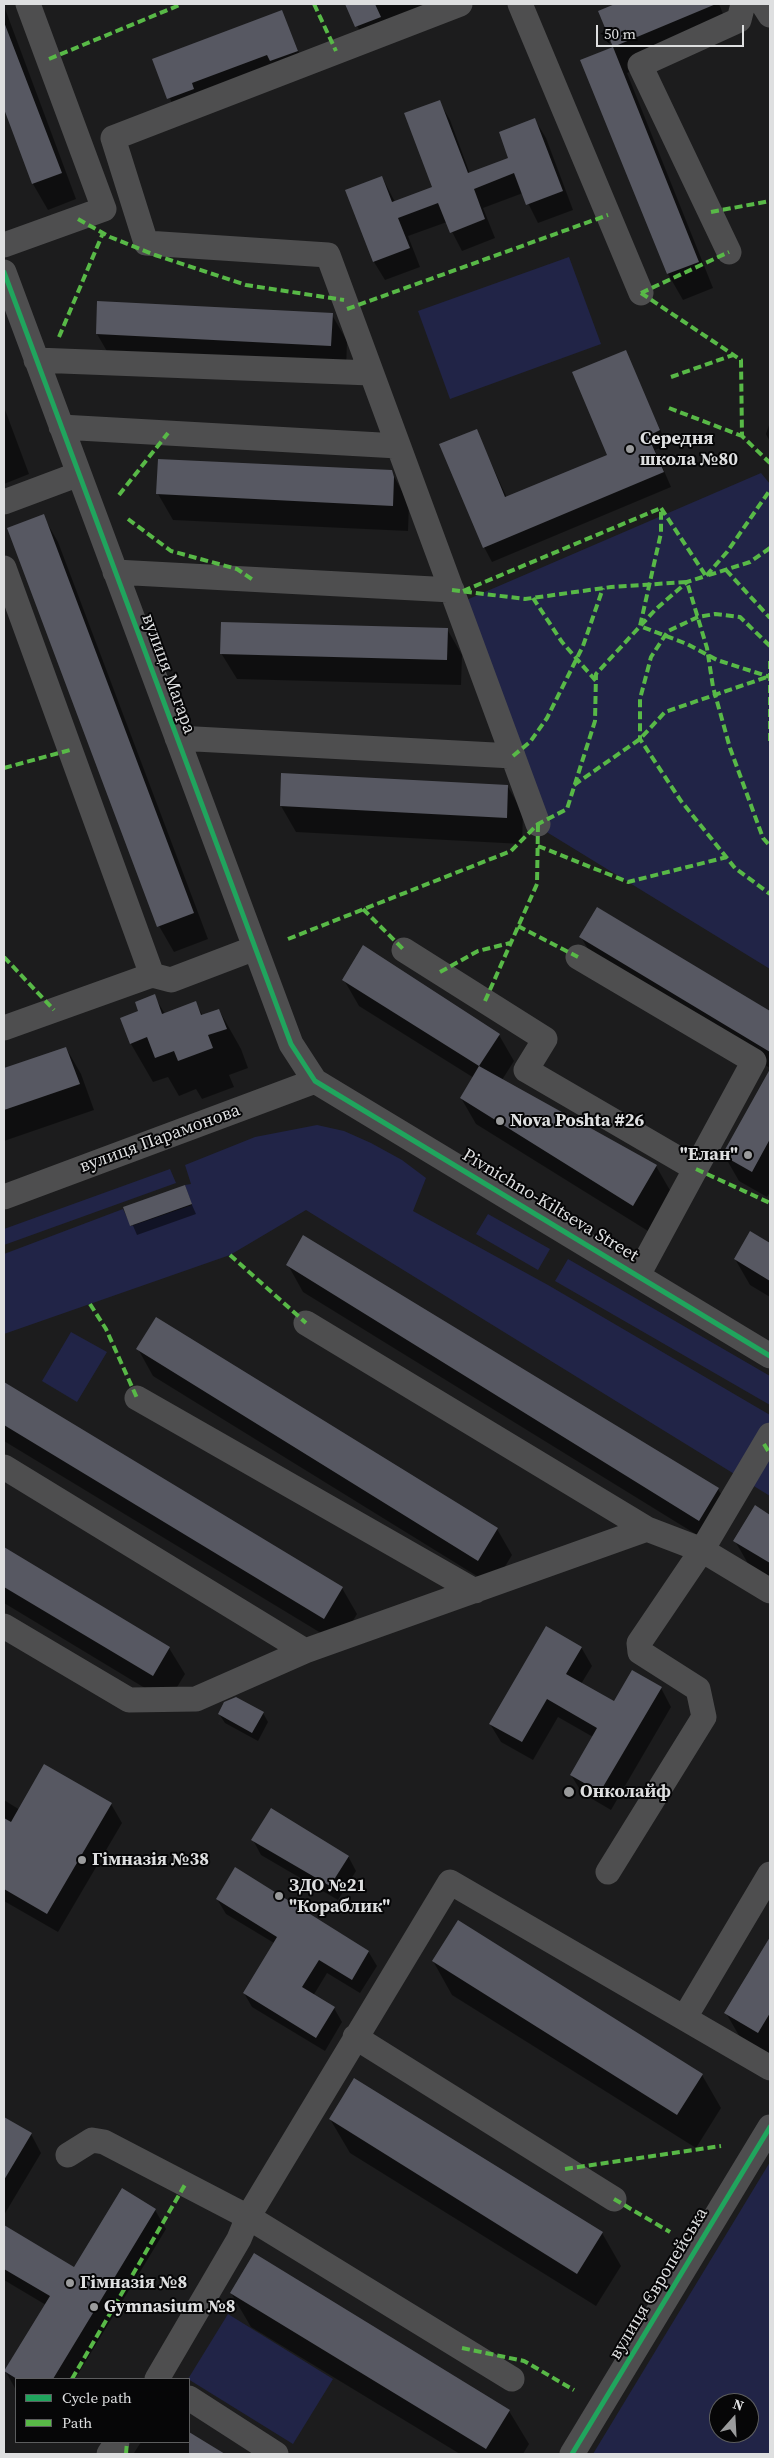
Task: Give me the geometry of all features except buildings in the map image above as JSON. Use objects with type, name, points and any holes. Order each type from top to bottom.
[{"type":"street","points":[[4,246],[104,209],[28,4]]},
{"type":"street","points":[[460,4],[112,138],[146,243],[328,255],[538,824]]},
{"type":"street","points":[[520,4],[641,293]]},
{"type":"street","points":[[729,252],[640,65],[739,20],[743,4]]},
{"type":"street","points":[[762,4],[770,15]]},
{"type":"street","name":"вулиця Магара","points":[[4,272],[290,1044],[315,1081]]},
{"type":"street","points":[[36,360],[371,372]]},
{"type":"street","points":[[61,427],[398,446]]},
{"type":"street","points":[[4,502],[79,474]]},
{"type":"street","points":[[4,568],[152,975]]},
{"type":"street","points":[[115,572],[452,590]]},
{"type":"street","points":[[177,738],[513,756]]},
{"type":"street","points":[[4,1028],[152,975],[171,980],[255,948]]},
{"type":"street","points":[[404,950],[545,1040],[526,1070],[696,1169]]},
{"type":"street","points":[[578,957],[754,1061],[638,1275]]},
{"type":"street","name":"вулиця Парамонова","points":[[4,1197],[315,1081]]},
{"type":"street","name":"Pivnichno-Kiltseva Street","points":[[315,1081],[770,1356]]},
{"type":"street","points":[[306,1323],[647,1529],[702,1550],[770,1591]]},
{"type":"street","points":[[137,1398],[475,1591]]},
{"type":"street","points":[[608,1872],[704,1717],[698,1689],[640,1652],[639,1644],[702,1550],[770,1435]]},
{"type":"street","points":[[4,1467],[305,1651]]},
{"type":"street","points":[[4,1626],[129,1700],[196,1699],[305,1651],[647,1529]]},
{"type":"street","points":[[685,2016],[770,1874]]},
{"type":"street","points":[[159,2378],[239,2239],[248,2216],[450,1882],[685,2016],[770,2068]]},
{"type":"street","points":[[355,2037],[614,2199]]},
{"type":"street","name":"вулиця Європейська","points":[[572,2454],[770,2127]]},
{"type":"street","points":[[68,2155],[92,2140],[104,2142],[248,2216],[512,2379]]},
{"type":"street","points":[[190,2399],[276,2454]]},
{"type":"street","points":[[109,2454],[116,2443]]},
{"type":"shaded area","points":[[569,257],[601,344],[450,399],[418,311]]},
{"type":"shaded area","points":[[761,473],[770,484],[770,969],[545,831],[464,601]]},
{"type":"shaded area","points":[[317,1125],[344,1131],[371,1143],[402,1160],[426,1178],[413,1211],[548,1285],[770,1415],[770,1496],[306,1210],[230,1255],[4,1334],[4,1254],[123,1209],[131,1226],[192,1205],[185,1185],[191,1184],[185,1165],[255,1137]]},
{"type":"shaded area","points":[[170,1169],[176,1183],[4,1245],[4,1229]]},
{"type":"shaded area","points":[[488,1214],[550,1249],[538,1270],[476,1234]]},
{"type":"shaded area","points":[[568,1259],[770,1376],[770,1405],[555,1281]]},
{"type":"shaded area","points":[[71,1332],[107,1352],[77,1402],[42,1381]]},
{"type":"shaded area","points":[[770,2162],[770,2454],[593,2454]]},
{"type":"shaded area","points":[[228,2314],[333,2379],[293,2444],[189,2378]]},
{"type":"marked path","points":[[49,59],[182,4]]},
{"type":"marked path","points":[[314,4],[336,51]]},
{"type":"marked path","points":[[711,212],[770,201]]},
{"type":"marked path","points":[[347,309],[608,215]]},
{"type":"marked path","points":[[78,219],[110,237],[155,255],[246,285],[344,300]]},
{"type":"marked path","points":[[59,337],[103,233]]},
{"type":"marked path","points":[[641,293],[729,252]]},
{"type":"marked path","points":[[641,293],[741,360],[742,436],[770,463]]},
{"type":"marked path","points":[[671,377],[733,355]]},
{"type":"marked path","points":[[669,408],[742,436]]},
{"type":"marked path","points":[[119,495],[168,433]]},
{"type":"marked path","points":[[288,939],[511,851],[538,824],[567,809],[595,721],[596,674],[656,609],[687,582],[706,576],[727,552],[770,490]]},
{"type":"marked path","points":[[770,548],[750,562],[706,576],[661,508],[661,533],[640,626],[687,644],[717,660],[770,677]]},
{"type":"marked path","points":[[463,591],[661,508]]},
{"type":"marked path","points":[[128,519],[171,551],[237,569],[253,580]]},
{"type":"marked path","points":[[726,570],[770,618]]},
{"type":"marked path","points":[[452,590],[525,599],[611,587],[687,582],[707,648],[713,687],[730,748],[763,838],[770,846]]},
{"type":"marked path","points":[[513,756],[530,742],[547,718],[583,646],[603,588]]},
{"type":"marked path","points":[[533,598],[562,642],[596,681]]},
{"type":"marked path","points":[[770,646],[740,617],[715,614],[698,617],[668,631],[651,657],[640,699],[640,739],[681,801],[735,868],[770,894]]},
{"type":"marked path","points":[[770,661],[770,745]]},
{"type":"marked path","points":[[574,785],[640,739],[665,712],[770,676]]},
{"type":"marked path","points":[[4,768],[70,750]]},
{"type":"marked path","points":[[485,1001],[537,884],[538,824]]},
{"type":"marked path","points":[[538,846],[628,882],[727,857]]},
{"type":"marked path","points":[[363,909],[404,950]]},
{"type":"marked path","points":[[518,926],[578,957]]},
{"type":"marked path","points":[[440,972],[478,951],[510,943]]},
{"type":"marked path","points":[[4,957],[54,1010]]},
{"type":"marked path","points":[[696,1169],[770,1203]]},
{"type":"marked path","points":[[230,1255],[306,1323]]},
{"type":"marked path","points":[[90,1304],[106,1329],[137,1398]]},
{"type":"marked path","points":[[764,1444],[770,1454]]},
{"type":"marked path","points":[[565,2169],[721,2146]]},
{"type":"marked path","points":[[73,2378],[186,2183]]},
{"type":"marked path","points":[[614,2199],[670,2232]]},
{"type":"marked path","points":[[462,2348],[524,2361],[574,2390]]},
{"type":"marked path","points":[[126,2454],[127,2443]]},
{"type":"cycle path","points":[[4,272],[291,1044],[315,1081],[770,1356]]},
{"type":"cycle path","points":[[572,2454],[770,2127]]},
{"type":"place","name":"Середня школа №80","points":[[630,449]]},
{"type":"place","name":"Nova Poshta #26","points":[[500,1121]]},
{"type":"place","name":"\"Елан\"","points":[[748,1155]]},
{"type":"place","name":"Онколайф","points":[[569,1792]]},
{"type":"place","name":"Гімназія №38","points":[[82,1860]]},
{"type":"place","name":"ЗДО №21 \"Кораблик\"","points":[[279,1896]]},
{"type":"place","name":"Гімназія №8","points":[[70,2283]]},
{"type":"place","name":"Gymnasium №8","points":[[94,2307]]}]
